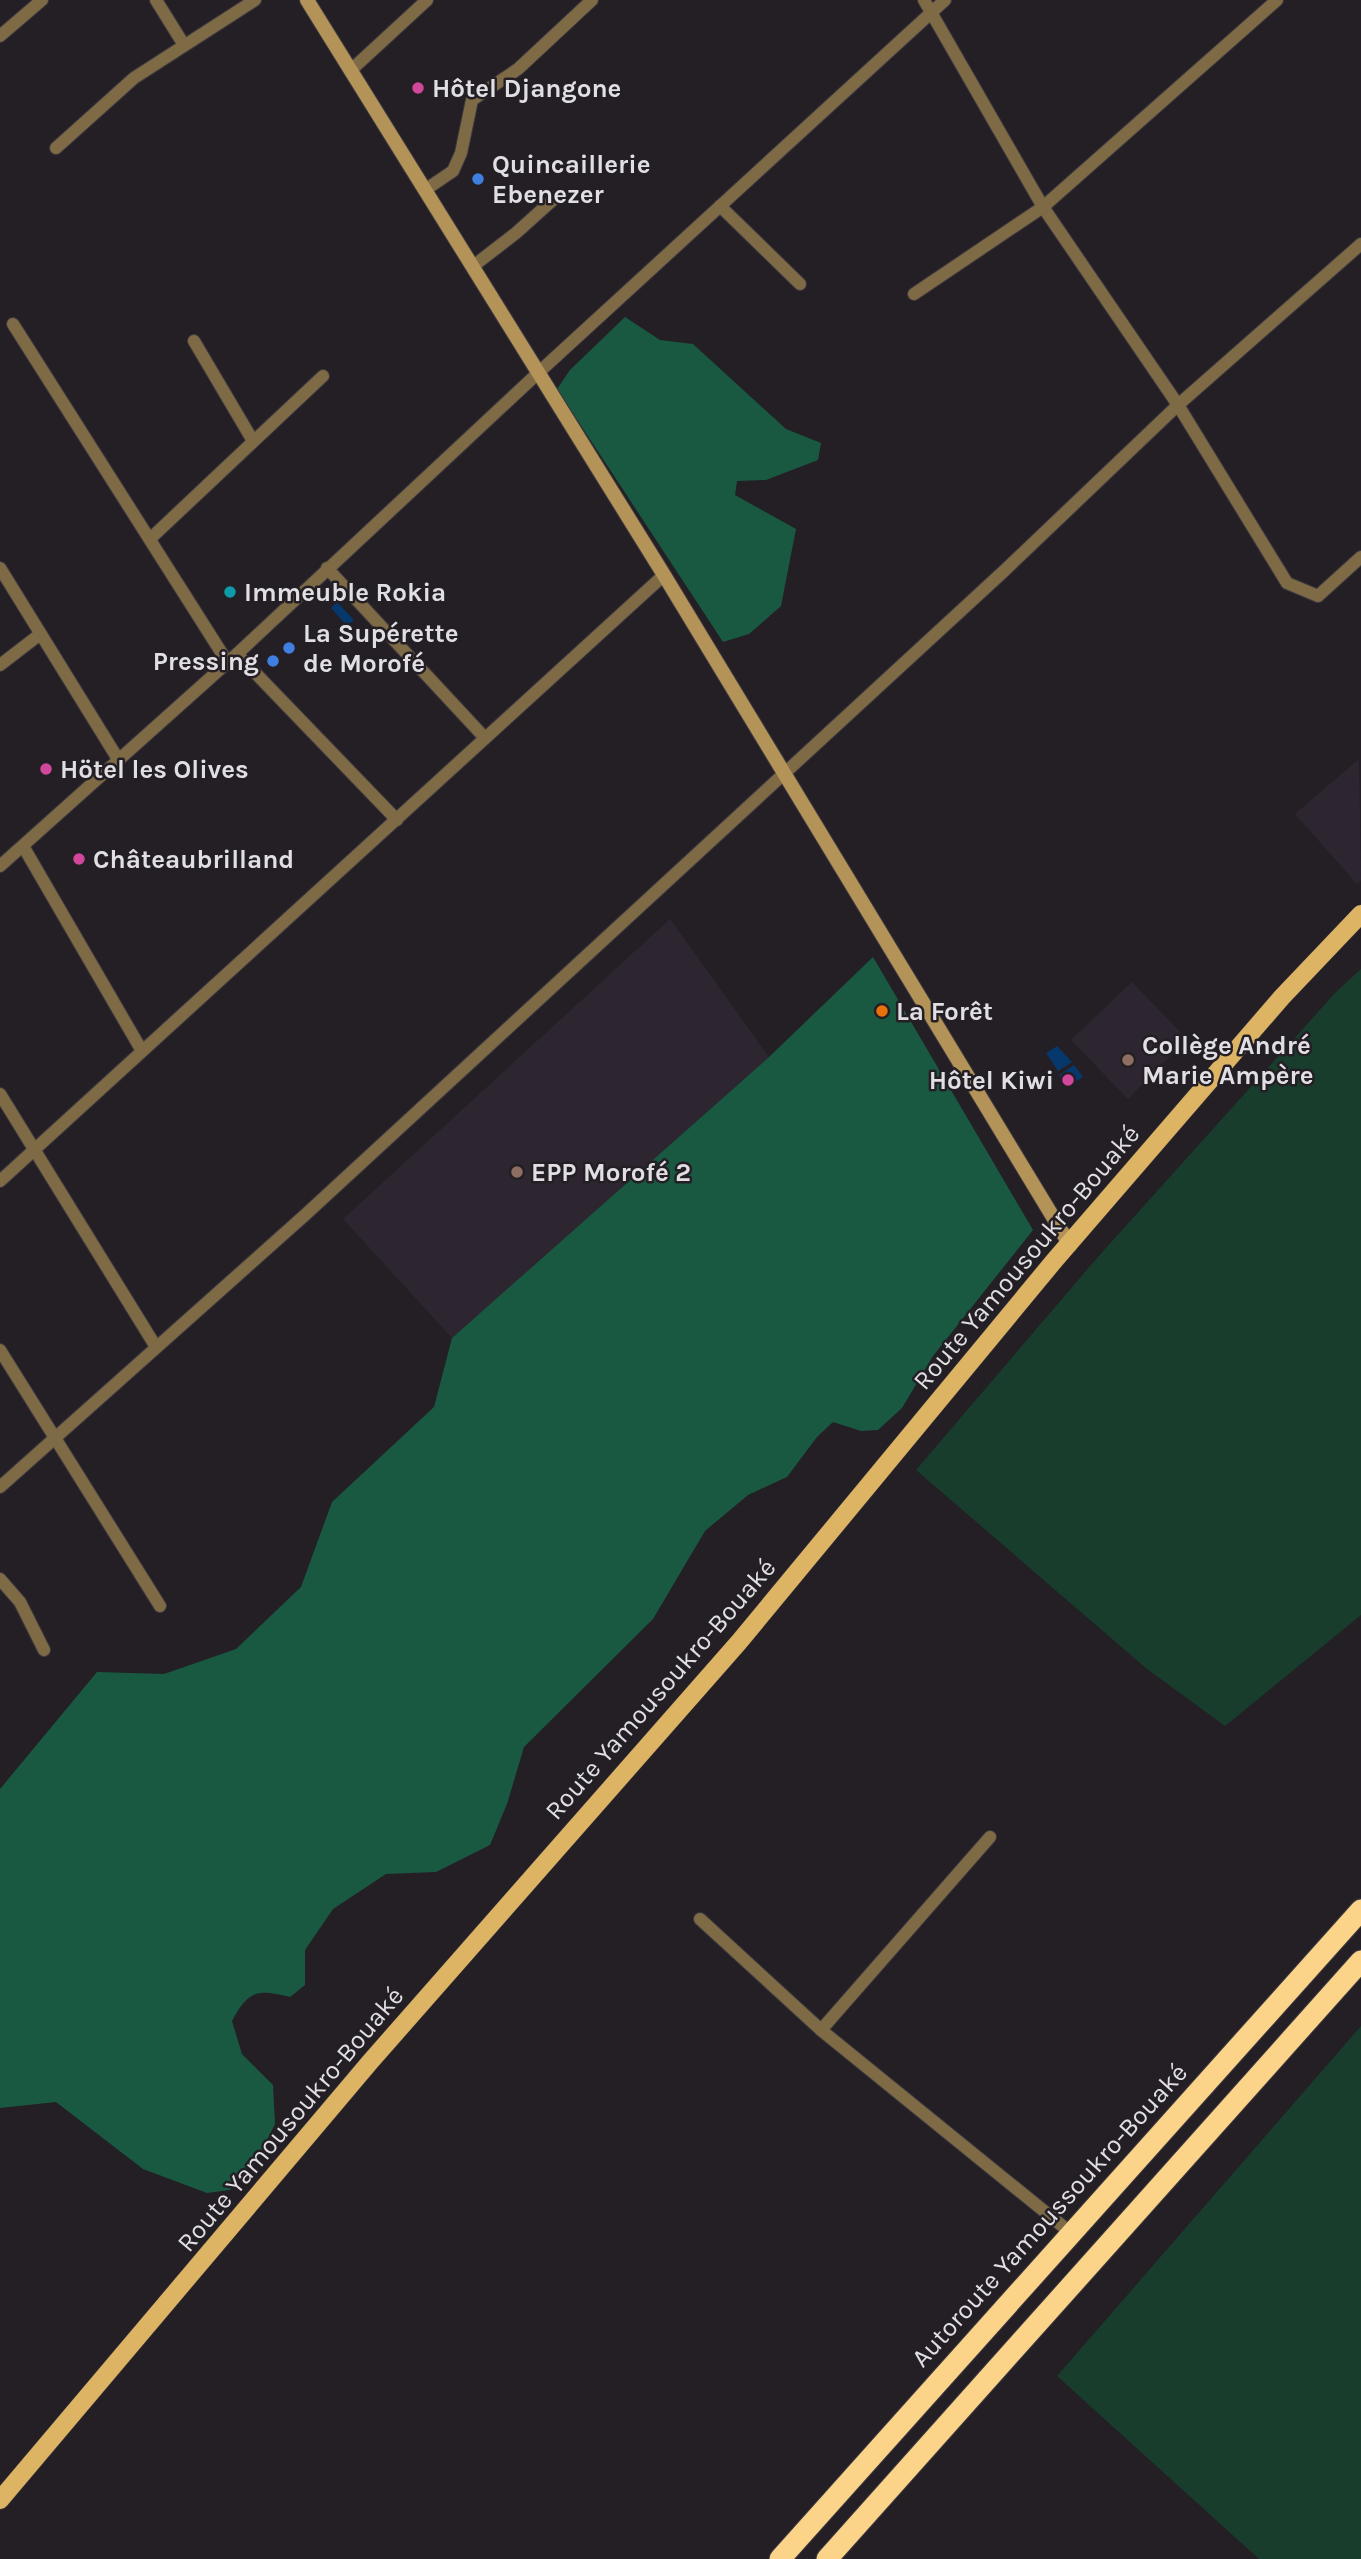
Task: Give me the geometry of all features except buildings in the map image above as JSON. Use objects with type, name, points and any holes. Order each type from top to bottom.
[{"type":"highway","name":"Autoroute Yamoussoukro-Bouaké","points":[[779,2559],[1361,1910]]},
{"type":"highway","points":[[827,2559],[1361,1961]]},
{"type":"main road","name":"Route Yamousoukro-Bouaké","points":[[0,2500],[370,2062],[739,1642],[1070,1245],[1274,1006],[1361,914]]},
{"type":"street","points":[[1,34],[42,0]]},
{"type":"street","points":[[156,0],[184,45]]},
{"type":"street","points":[[56,148],[134,78],[255,0]]},
{"type":"street","points":[[307,0],[664,575],[1070,1245]]},
{"type":"street","points":[[350,71],[427,0]]},
{"type":"street","points":[[425,190],[453,171],[461,153],[472,100],[518,69],[592,0]]},
{"type":"street","points":[[924,0],[1043,207],[1178,405],[1287,583],[1318,596],[1361,557]]},
{"type":"street","points":[[0,866],[233,659],[327,568],[945,0]]},
{"type":"street","points":[[914,294],[1043,207],[1278,0]]},
{"type":"street","points":[[472,267],[556,197]]},
{"type":"street","points":[[720,206],[800,284]]},
{"type":"street","points":[[0,1486],[305,1215],[1004,571],[1178,405],[1361,244]]},
{"type":"street","points":[[13,324],[151,538],[233,659],[397,820]]},
{"type":"street","points":[[194,341],[253,441]]},
{"type":"street","points":[[151,538],[323,376]]},
{"type":"street","points":[[0,568],[118,759]]},
{"type":"street","points":[[327,568],[485,738]]},
{"type":"street","points":[[0,1181],[664,575]]},
{"type":"street","points":[[0,665],[39,635]]},
{"type":"street","points":[[23,846],[142,1051]]},
{"type":"street","points":[[0,1094],[156,1347]]},
{"type":"street","points":[[0,1350],[160,1606]]},
{"type":"street","points":[[0,1579],[20,1602],[44,1650]]},
{"type":"street","points":[[821,2030],[990,1837]]},
{"type":"street","points":[[700,1919],[821,2030],[1071,2233]]},
{"type":"shaded area","points":[[1359,759],[1361,880],[1357,884],[1295,814]]},
{"type":"shaded area","name":"EPP Morofé 2","points":[[670,919],[769,1057],[452,1338],[343,1219]]},
{"type":"shaded area","name":"Collège André Marie Ampère","points":[[1132,982],[1187,1039],[1128,1099],[1071,1040]]},
{"type":"green space","points":[[625,317],[660,340],[693,344],[786,429],[821,443],[818,460],[766,480],[737,481],[735,495],[796,529],[781,606],[749,634],[723,642],[557,389],[570,370]]},
{"type":"green space","points":[[873,957],[1033,1230],[933,1356],[902,1408],[878,1430],[861,1431],[833,1422],[817,1437],[787,1477],[748,1495],[705,1531],[653,1619],[524,1747],[507,1804],[490,1845],[436,1872],[386,1874],[333,1909],[305,1950],[305,1985],[290,1997],[262,1993],[255,1994],[244,2003],[232,2021],[242,2054],[273,2085],[275,2124],[256,2162],[230,2190],[207,2193],[143,2169],[56,2102],[0,2108],[0,1789],[97,1672],[164,1674],[236,1649],[301,1587],[332,1502],[434,1407],[452,1338],[769,1057]]},
{"type":"green space","points":[[1361,969],[1361,1615],[1225,1726],[1147,1669],[916,1470],[1097,1258],[1336,992]]},
{"type":"green space","points":[[1361,2026],[1361,2559],[1259,2559],[1057,2376]]},
{"type":"water","points":[[337,602],[354,620],[347,626],[331,608]]},
{"type":"water","points":[[1057,1046],[1072,1062],[1058,1071],[1046,1053]]},
{"type":"water","points":[[1074,1065],[1083,1077],[1067,1087],[1059,1075]]},
{"type":"place","name":"Hôtel Djangone","points":[[418,88]]},
{"type":"place","name":"Quincaillerie Ebenezer","points":[[478,179]]},
{"type":"place","name":"Immeuble Rokia","points":[[230,592]]},
{"type":"place","name":"La Supérette de Morofé","points":[[289,648]]},
{"type":"place","name":"Pressing","points":[[273,661]]},
{"type":"place","name":"Hötel les Olives","points":[[46,769]]},
{"type":"place","name":"Châteaubrilland","points":[[79,859]]},
{"type":"place","name":"La Forêt","points":[[882,1011]]},
{"type":"place","name":"Collège André Marie Ampère","points":[[1128,1060]]},
{"type":"place","name":"Hôtel Kiwi","points":[[1068,1080]]},
{"type":"place","name":"EPP Morofé 2","points":[[517,1172]]}]
